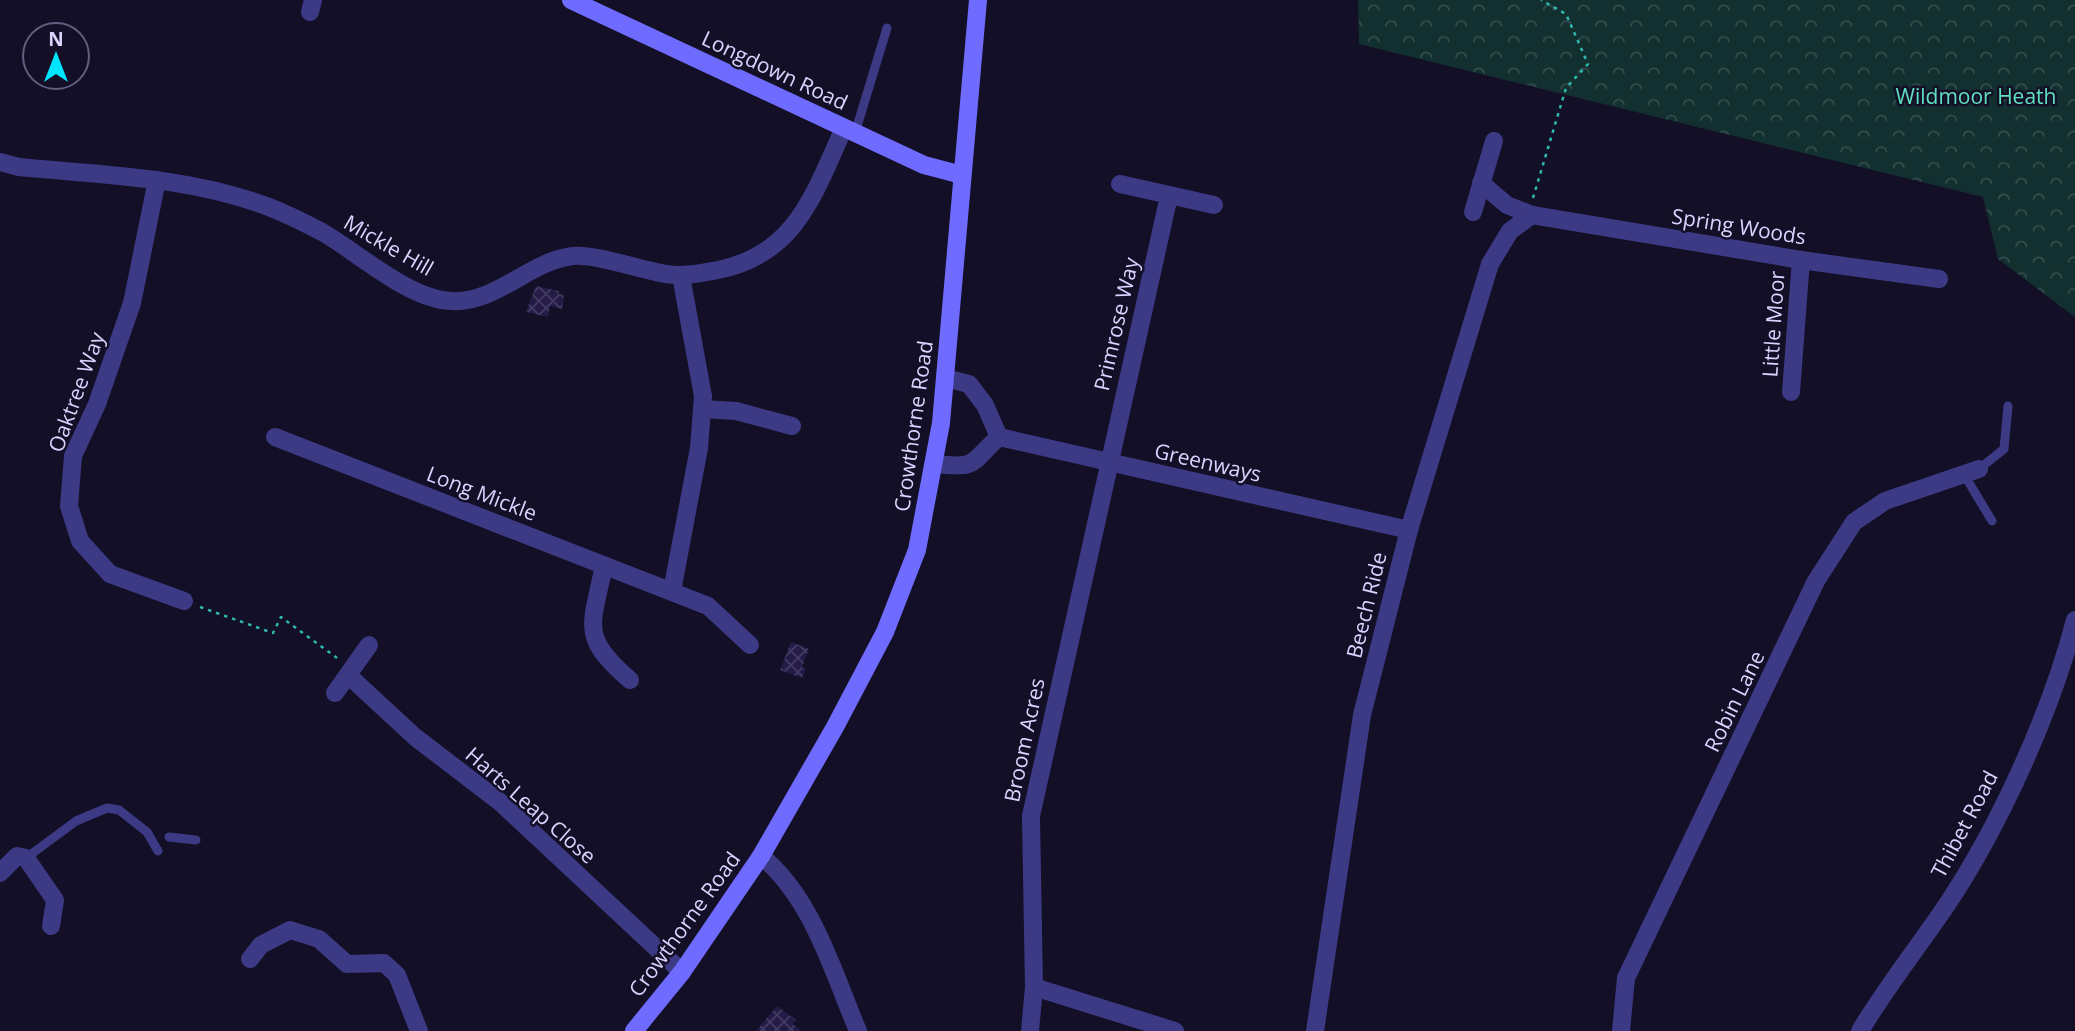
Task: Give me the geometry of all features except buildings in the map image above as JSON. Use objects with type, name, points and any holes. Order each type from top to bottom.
[{"type":"street","name":"Longdown Road","points":[[570,0],[924,165],[962,175]]},
{"type":"street","name":"Crowthorne Road","points":[[634,1031],[682,972],[761,856],[835,727],[885,632],[917,550],[935,464],[945,378],[978,0]]},
{"type":"street","name":"Mickle Hill","points":[[0,162],[19,167],[157,180],[214,191],[268,207],[321,232],[415,291],[451,302],[482,297],[543,263],[576,256],[681,276],[744,265],[785,239],[807,209],[850,130]]},
{"type":"street","points":[[1473,212],[1494,141]]},
{"type":"street","name":"Oaktree Way","points":[[157,180],[132,303],[97,404],[73,456],[69,506],[80,541],[110,574],[184,601]]},
{"type":"street","name":"Spring Woods","points":[[1481,183],[1507,205],[1532,215],[1801,260],[1939,279]]},
{"type":"street","points":[[1120,184],[1214,205]]},
{"type":"street","name":"Primrose Way","points":[[1108,463],[1169,195]]},
{"type":"street","points":[[1507,205],[1510,231]]},
{"type":"street","name":"Beech Ride","points":[[1315,1031],[1362,715],[1409,530],[1471,318],[1490,264],[1510,231],[1532,215]]},
{"type":"street","name":"Little Moor","points":[[1791,392],[1801,260]]},
{"type":"street","points":[[671,591],[699,448],[703,396],[681,276]]},
{"type":"street","points":[[935,464],[960,466],[972,463],[999,437],[992,428],[985,405],[969,384],[945,378]]},
{"type":"street","points":[[702,409],[736,411],[792,426]]},
{"type":"street","name":"Long Mickle","points":[[275,437],[708,606],[750,645]]},
{"type":"street","name":"Greenways","points":[[999,437],[1409,530]]},
{"type":"street","name":"Broom Acres","points":[[1030,1031],[1034,986],[1031,816],[1108,463]]},
{"type":"street","name":"Robin Lane","points":[[1621,1031],[1626,978],[1816,581],[1854,522],[1885,501],[1972,472]]},
{"type":"street","points":[[604,565],[592,628],[603,656],[631,680]]},
{"type":"street","name":"Thibet Road","points":[[1860,1031],[1891,980],[1949,902],[1997,816],[2042,723],[2075,620]]},
{"type":"street","points":[[335,693],[369,645]]},
{"type":"street","name":"Harts Leap Close","points":[[350,672],[415,737],[500,802],[682,972]]},
{"type":"street","points":[[0,873],[17,856],[26,858],[55,900],[51,926]]},
{"type":"street","points":[[761,856],[781,873],[800,901],[858,1031]]},
{"type":"street","points":[[250,959],[261,945],[290,930],[319,939],[347,964],[387,956],[419,1031]]},
{"type":"street","points":[[1034,986],[1175,1031]]},
{"type":"lane","points":[[850,130],[887,27]]},
{"type":"lane","points":[[1992,521],[1972,472],[2004,449],[2008,406]]},
{"type":"lane","points":[[26,858],[76,821],[107,808],[119,810],[147,832],[158,851]]},
{"type":"lane","points":[[169,837],[196,839]]},
{"type":"path","points":[[1532,215],[1531,204],[1566,88],[1588,64],[1566,14],[1541,0]]},
{"type":"path","points":[[184,601],[273,633],[281,617],[350,672]]},
{"type":"green space","name":"Wildmoor Heath","points":[[1358,0],[2075,0],[2075,317],[1998,259],[1983,197],[1359,44]]}]
